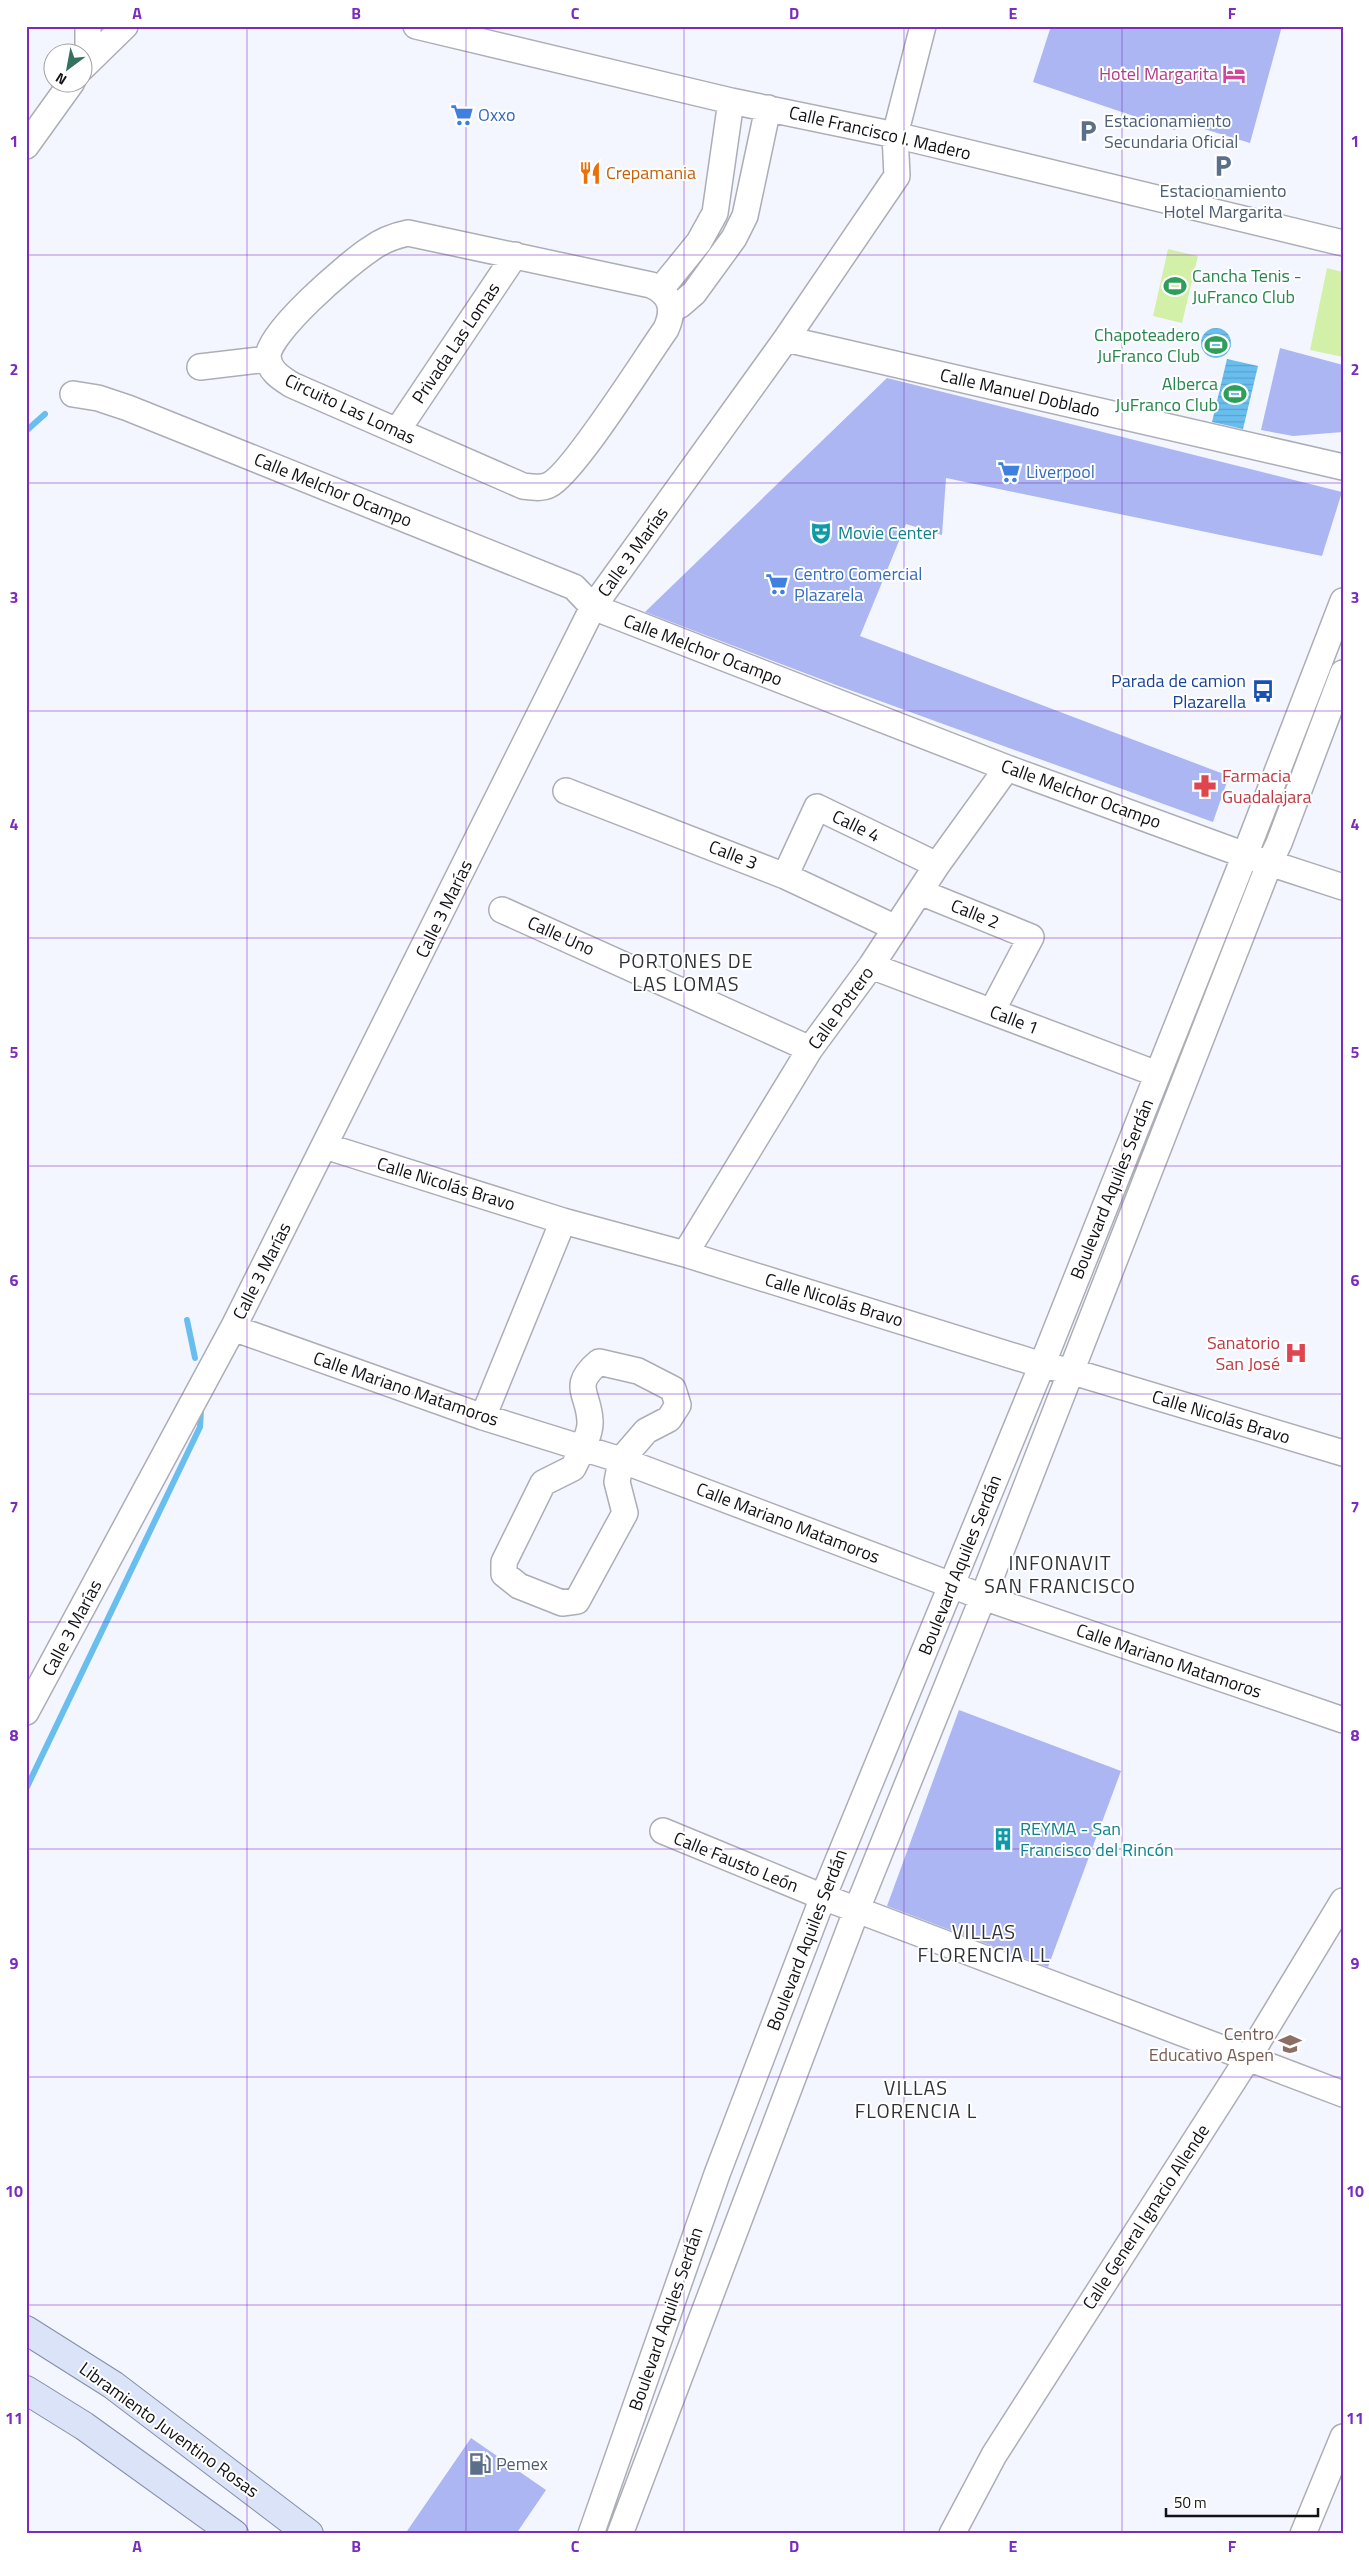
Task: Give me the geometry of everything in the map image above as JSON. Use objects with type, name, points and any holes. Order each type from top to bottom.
[{"type":"main road","name":"Libramiento Juventino Rosas","points":[[26,2330],[113,2385],[309,2534]]},
{"type":"main road","points":[[26,2390],[84,2426],[234,2534]]},
{"type":"street","points":[[87,42],[88,26]]},
{"type":"street","points":[[92,58],[125,26]]},
{"type":"street","name":"Calle Francisco I. Madero","points":[[416,26],[731,100],[895,135],[1343,243]]},
{"type":"street","name":"Calle 3 Marías","points":[[26,1712],[234,1328],[593,607],[786,339],[897,176],[895,135],[923,26]]},
{"type":"street","points":[[26,146],[65,92]]},
{"type":"street","name":"Circuito Las Lomas","points":[[666,299],[651,285],[419,234],[393,236],[368,250],[286,323],[268,351],[268,359],[272,369],[281,379],[523,486],[535,488],[549,485],[560,477],[577,457],[666,329],[666,299],[714,213],[731,100]]},
{"type":"street","points":[[666,299],[680,305],[694,293],[734,238],[745,216],[768,108]]},
{"type":"street","name":"Privada Las Lomas","points":[[397,431],[515,255]]},
{"type":"street","name":"Calle Manuel Doblado","points":[[786,339],[1343,467]]},
{"type":"street","points":[[200,367],[268,359]]},
{"type":"street","name":"Calle Melchor Ocampo","points":[[73,394],[98,398],[128,408],[565,583],[574,587],[593,607],[1007,768],[1245,855],[1343,887]]},
{"type":"street","name":"Boulevard Aquiles Serdán","points":[[591,2534],[717,2174],[822,1897],[953,1585],[1042,1365],[1245,855],[1343,600]]},
{"type":"street","name":"Boulevard Aquiles Serdán","points":[[620,2534],[857,1909],[983,1597],[1070,1371],[1279,843],[1343,673]]},
{"type":"street","name":"Calle Potrero","points":[[685,1254],[810,1049],[871,966],[937,865],[1007,768]]},
{"type":"street","name":"Calle 3","points":[[566,791],[785,876],[896,928]]},
{"type":"street","name":"Calle 4","points":[[785,876],[817,807],[937,865]]},
{"type":"street","name":"Calle 2","points":[[920,892],[1031,937],[992,1011]]},
{"type":"street","name":"Calle Uno","points":[[502,910],[810,1049]]},
{"type":"street","name":"Calle 1","points":[[871,966],[1157,1074]]},
{"type":"street","name":"Calle Nicolás Bravo","points":[[325,1146],[563,1221],[685,1254],[1042,1365],[1070,1371],[1343,1453]]},
{"type":"street","points":[[483,1417],[563,1221]]},
{"type":"street","name":"Calle Mariano Matamoros","points":[[234,1328],[483,1417],[621,1460],[983,1597],[1343,1720]]},
{"type":"street","points":[[599,1362],[638,1371],[673,1389],[678,1405],[669,1419],[646,1431],[621,1460],[617,1482],[624,1514],[577,1601],[562,1603],[519,1586],[504,1574],[504,1562],[544,1483],[573,1468],[582,1448],[590,1422],[582,1387],[588,1371],[599,1362]]},
{"type":"street","name":"Calle Fausto León","points":[[662,1832],[822,1897],[1343,2094]]},
{"type":"street","name":"Calle General Ignacio Allende","points":[[952,2534],[994,2455],[1248,2058],[1343,1901]]},
{"type":"street","points":[[1303,2534],[1343,2437]]},
{"type":"green space","name":"Cancha Tenis - JuFranco Club","points":[[1168,249],[1198,256],[1182,323],[1153,316]]},
{"type":"green space","points":[[1327,268],[1343,272],[1343,357],[1310,350]]},
{"type":"water","name":"Chapoteadero JuFranco Club","points":[[1216,328],[1227,332],[1231,343],[1227,354],[1216,358],[1205,354],[1201,343],[1205,332]]},
{"type":"water","name":"Alberca JuFranco Club","points":[[1227,359],[1258,366],[1243,429],[1212,422]]},
{"type":"building","points":[[1051,26],[1282,26],[1250,143],[1178,121],[1175,130],[1033,82]]},
{"type":"building","points":[[1280,348],[1343,365],[1343,432],[1293,436],[1261,430]]},
{"type":"building","name":"Centro Comercial Plazarela","points":[[887,378],[1342,492],[1322,556],[946,478],[942,535],[906,524],[860,636],[1229,776],[1213,822],[836,685],[645,612]]},
{"type":"building","name":"REYMA - San Francisco del Rincón","points":[[959,1710],[1121,1771],[1048,1967],[887,1906]]},
{"type":"building","name":"Pemex","points":[[471,2438],[546,2490],[516,2534],[405,2534]]},
{"type":"waterway","points":[[26,431],[45,414]]},
{"type":"waterway","points":[[187,1320],[195,1358]]},
{"type":"waterway","points":[[26,1789],[200,1427],[201,1410]]},
{"type":"place","name":"Hotel Margarita","points":[[1234,74]]},
{"type":"place","name":"Oxxo","points":[[462,115]]},
{"type":"place","name":"Estacionamiento Secundaria Oficial","points":[[1088,131]]},
{"type":"place","name":"Estacionamiento Hotel Margarita","points":[[1223,166]]},
{"type":"place","name":"Crepamania","points":[[590,173]]},
{"type":"place","name":"Cancha Tenis - JuFranco Club","points":[[1175,286]]},
{"type":"place","name":"Chapoteadero JuFranco Club","points":[[1216,345]]},
{"type":"place","name":"Alberca JuFranco Club","points":[[1235,394]]},
{"type":"place","name":"Liverpool","points":[[1009,472]]},
{"type":"place","name":"Movie Center","points":[[821,533]]},
{"type":"place","name":"Centro Comercial Plazarela","points":[[777,584]]},
{"type":"place","name":"Parada de camion Plazarella","points":[[1263,691]]},
{"type":"place","name":"Farmacia Guadalajara","points":[[1205,786]]},
{"type":"place","name":"Sanatorio San José","points":[[1296,1353]]},
{"type":"place","name":"REYMA - San Francisco del Rincón","points":[[1003,1839]]},
{"type":"place","name":"Centro Educativo Aspen","points":[[1290,2044]]},
{"type":"place","name":"Pemex","points":[[480,2464]]},
{"type":"district","name":"PORTONES DE LAS LOMAS","points":[[686,972]]},
{"type":"district","name":"INFONAVIT SAN FRANCISCO","points":[[1060,1574]]},
{"type":"district","name":"VILLAS FLORENCIA LL","points":[[984,1944]]},
{"type":"district","name":"VILLAS FLORENCIA L","points":[[916,2100]]}]
